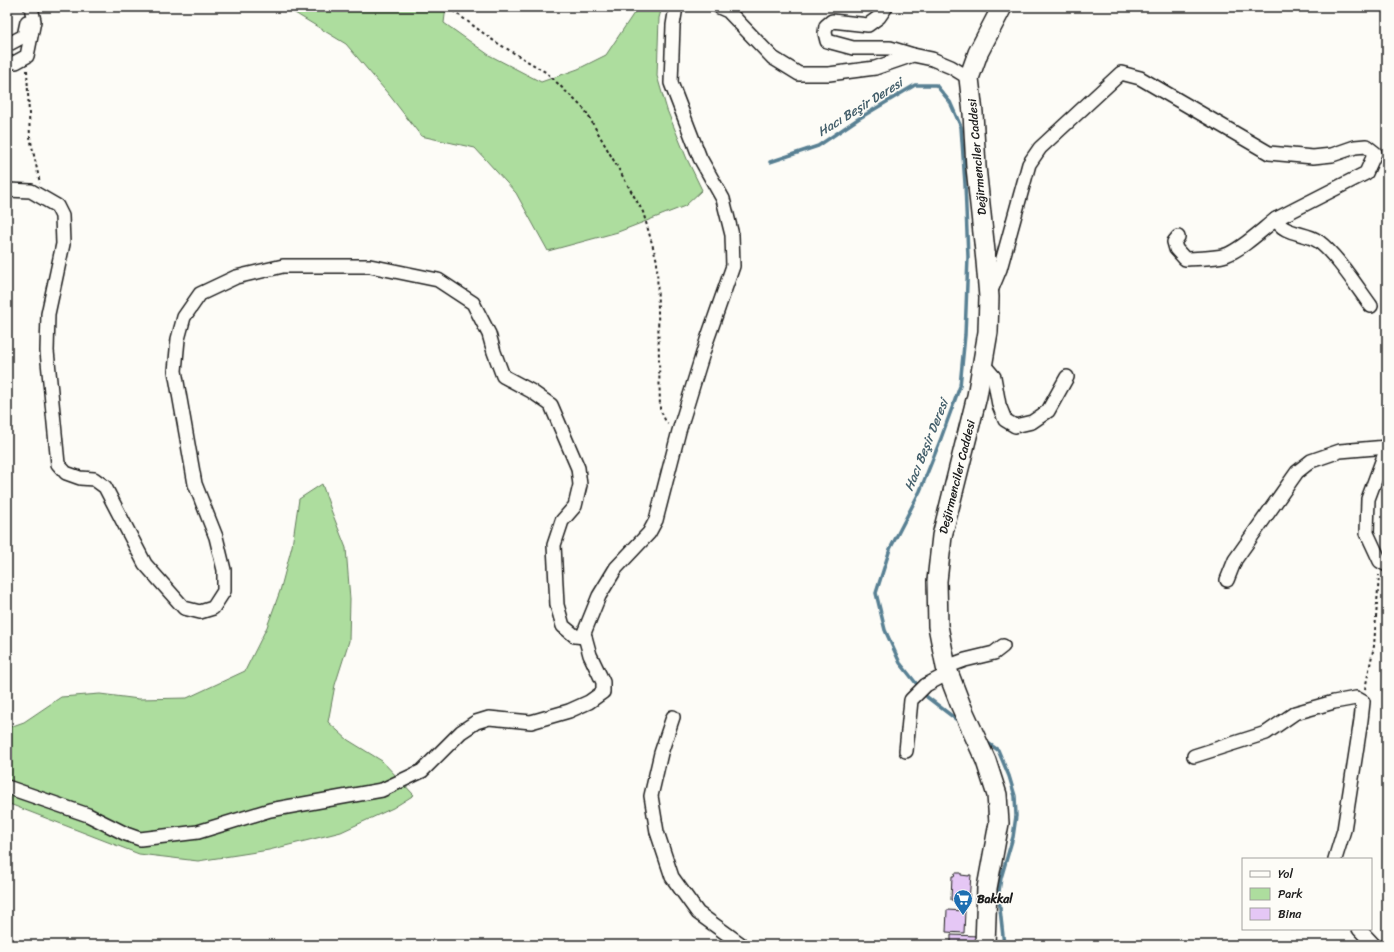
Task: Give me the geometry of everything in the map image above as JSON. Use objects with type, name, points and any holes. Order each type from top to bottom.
[{"type":"main road","name":"Değirmenciler Caddesi","points":[[986,945],[987,888],[999,823],[997,795],[986,761],[961,706],[947,670],[938,626],[937,581],[942,536],[977,396],[988,332],[989,297],[969,78],[981,47],[1002,7]]},
{"type":"street","points":[[7,45],[24,36],[31,7]]},
{"type":"street","points":[[21,59],[34,21],[31,7]]},
{"type":"street","points":[[7,787],[88,815],[126,834],[140,839],[198,832],[270,810],[382,790],[422,771],[461,732],[476,722],[489,718],[532,722],[569,712],[589,702],[603,692],[603,682],[590,655],[584,633],[599,596],[616,568],[649,533],[656,520],[679,431],[707,340],[733,266],[732,235],[723,199],[700,158],[671,84],[673,25],[676,7]]},
{"type":"street","points":[[719,7],[728,11],[773,58],[799,74],[829,74],[875,68],[913,55]]},
{"type":"street","points":[[886,7],[879,17],[868,25],[841,20],[832,20],[826,26],[825,33],[827,41],[853,48],[890,48],[932,59],[951,67],[969,78]]},
{"type":"street","points":[[989,297],[1000,269],[1029,164],[1040,148],[1121,73],[1140,78],[1269,153],[1313,157],[1332,155],[1355,147],[1366,146],[1375,154],[1366,173],[1276,218],[1244,243],[1226,254],[1213,257],[1186,259],[1176,249],[1174,242],[1178,236]]},
{"type":"street","points":[[7,190],[31,191],[57,206],[62,216],[63,244],[48,314],[47,351],[58,464],[66,473],[80,478],[94,479],[105,487],[145,564],[184,608],[200,612],[213,608],[224,591],[224,570],[216,537],[195,484],[175,371],[178,339],[184,317],[200,294],[236,277],[283,266],[370,266],[438,280],[473,303],[489,334],[503,376],[531,391],[551,405],[578,468],[580,485],[574,506],[562,521],[554,545],[557,605],[563,626],[575,636],[585,637]]},
{"type":"street","points":[[1276,218],[1279,225],[1285,229],[1316,240],[1328,248],[1370,306]]},
{"type":"street","points":[[983,364],[994,377],[999,405],[1005,420],[1015,426],[1032,422],[1048,411],[1068,377]]},
{"type":"street","points":[[1226,580],[1235,560],[1297,472],[1311,461],[1340,451],[1387,447]]},
{"type":"street","points":[[1384,563],[1367,533],[1368,499],[1384,456],[1387,453]]},
{"type":"street","points":[[906,751],[911,700],[926,684],[947,670],[965,660],[994,653],[1003,646]]},
{"type":"street","points":[[1194,756],[1266,734],[1295,713],[1341,700],[1356,698],[1363,702],[1344,830],[1336,858]]},
{"type":"street","points":[[673,717],[661,753],[650,796],[657,832],[672,877],[698,913],[742,945]]},
{"type":"street","points":[[1360,930],[1374,945]]},
{"type":"path","points":[[448,7],[494,41],[547,73],[585,110],[643,212],[657,261],[660,409],[666,422],[679,431]]},
{"type":"path","points":[[21,59],[30,137],[43,198]]},
{"type":"path","points":[[1363,702],[1374,646],[1384,563]]},
{"type":"green space","points":[[285,7],[446,7],[444,23],[489,55],[541,82],[578,69],[606,55],[634,13],[640,7],[662,7],[659,18],[657,76],[667,110],[687,159],[702,190],[685,206],[618,232],[548,251],[516,193],[475,148],[421,136],[390,96],[346,44]]},
{"type":"green space","points":[[322,484],[346,548],[350,599],[349,641],[335,685],[328,722],[348,740],[382,761],[414,795],[393,808],[341,832],[269,850],[198,861],[139,854],[7,803],[7,728],[24,722],[61,697],[100,694],[139,699],[187,698],[245,671],[267,627],[280,591],[292,546],[299,499]]},
{"type":"building","points":[[955,873],[961,873],[961,875],[969,876],[971,875],[969,901],[951,900],[952,876],[954,876]]},
{"type":"building","points":[[947,910],[965,911],[964,933],[946,932]]},
{"type":"building","points":[[951,935],[979,936],[979,945],[951,945]]},
{"type":"waterway","name":"Hacı Beşir Deresi","points":[[770,162],[818,146],[858,119],[915,85],[936,85],[950,102],[961,127],[968,257],[965,335],[960,386],[920,491],[890,549],[876,593],[885,630],[900,663],[927,697],[961,723]]},
{"type":"waterway","name":"Hacı Beşir Deresi","points":[[985,741],[998,750],[1009,776],[1015,796],[1016,816],[1013,837],[1001,878],[999,891],[1004,945]]},
{"type":"place","name":"Bakkal","points":[[963,916]]}]
